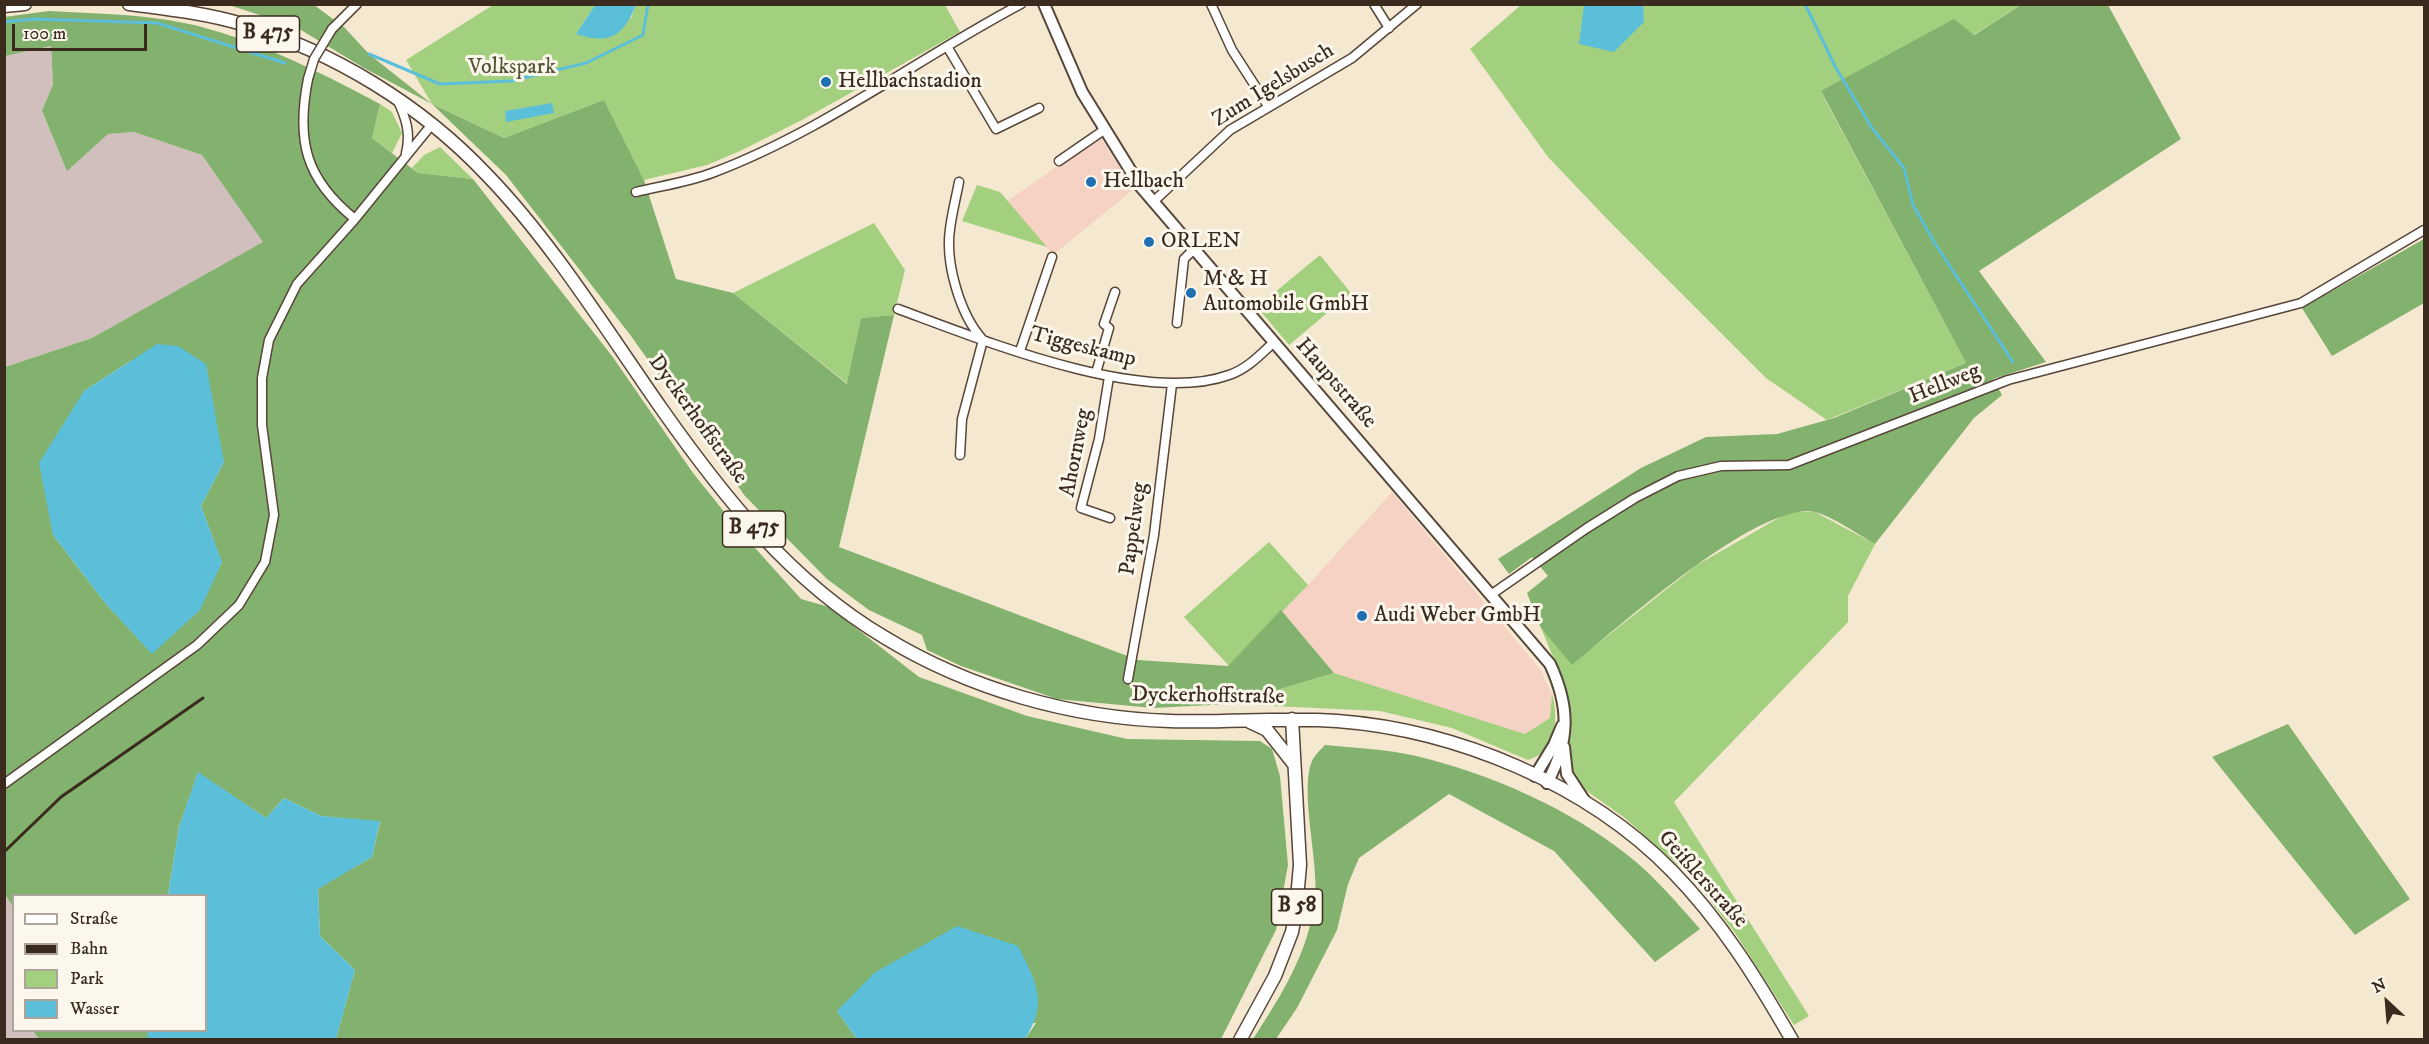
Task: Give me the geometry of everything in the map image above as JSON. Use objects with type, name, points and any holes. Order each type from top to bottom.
[{"type":"main road","points":[[4,6],[25,4]]},
{"type":"main road","name":"Dyckerhoffstraße","points":[[129,4],[192,13],[242,24],[331,60],[396,98],[433,123],[489,177],[521,214],[688,447],[735,506],[773,549],[838,606],[884,638],[934,663],[989,686],[1052,705],[1138,719],[1173,722],[1292,719],[1341,721],[1397,729],[1445,741],[1535,776],[1547,783]]},
{"type":"main road","name":"B 58","points":[[1240,1040],[1275,976],[1292,932],[1296,910],[1300,865],[1292,719]]},
{"type":"main road","points":[[1244,720],[1267,730],[1293,764]]},
{"type":"main road","name":"Geißlerstraße","points":[[1547,783],[1587,805],[1645,846],[1702,903],[1732,943],[1792,1040]]},
{"type":"street","points":[[355,219],[330,197],[311,168],[302,137],[303,104],[314,59],[332,29],[357,4]]},
{"type":"street","points":[[636,192],[709,174],[750,158],[948,48],[1021,4]]},
{"type":"street","name":"Hauptstraße","points":[[1044,4],[1082,92],[1104,130],[1153,201],[1550,664],[1561,688],[1564,744],[1547,783]]},
{"type":"street","points":[[1211,4],[1232,50],[1268,106]]},
{"type":"street","points":[[1374,4],[1389,28]]},
{"type":"street","name":"Zum Igelsbusch","points":[[1153,201],[1230,130],[1352,58],[1417,4]]},
{"type":"street","points":[[948,48],[996,129],[1039,108]]},
{"type":"street","points":[[396,98],[406,118],[410,139],[406,156]]},
{"type":"street","points":[[4,784],[197,645],[219,627],[238,605],[253,582],[265,562],[274,515],[262,425],[262,378],[269,340],[297,284],[355,219],[433,123]]},
{"type":"street","points":[[1059,161],[1104,130]]},
{"type":"street","points":[[959,182],[949,231],[954,282],[963,311],[982,340],[964,410],[960,454]]},
{"type":"street","name":"Hellweg","points":[[1492,594],[1587,528],[1635,498],[1678,476],[1721,466],[1789,465],[2008,380],[2301,303],[2424,230]]},
{"type":"street","points":[[1177,323],[1184,259],[1193,250]]},
{"type":"street","points":[[1020,351],[1052,257]]},
{"type":"street","points":[[1096,373],[1109,328],[1104,324],[1115,292]]},
{"type":"street","name":"Tiggeskamp","points":[[898,309],[982,340],[1109,377],[1172,384],[1230,375],[1248,365],[1273,343]]},
{"type":"street","name":"Ahornweg","points":[[1109,377],[1099,439],[1081,508],[1110,518]]},
{"type":"street","name":"Pappelweg","points":[[1128,679],[1154,535],[1172,384]]},
{"type":"street","name":"Hauptstraße","points":[[1535,776],[1554,745],[1564,720]]},
{"type":"street","points":[[1564,744],[1567,774],[1587,805]]},
{"type":"shaded area","points":[[51,46],[53,84],[42,112],[67,170],[108,134],[134,132],[202,155],[264,242],[92,338],[5,367],[4,56]]},
{"type":"shaded area","points":[[1100,137],[1134,189],[1053,255],[1007,201]]},
{"type":"shaded area","points":[[1392,492],[1540,669],[1552,694],[1550,718],[1525,734],[1334,673],[1281,610],[1308,585]]},
{"type":"shaded area","points":[[4,894],[12,906],[12,1032],[34,1032],[39,1039],[5,1039]]},
{"type":"green space","name":"Volkspark","points":[[636,4],[945,5],[960,32],[802,120],[740,151],[707,165],[644,180],[604,100],[504,138],[432,104],[406,60],[493,5],[595,5],[576,34],[631,18]]},
{"type":"green space","points":[[229,5],[314,5],[344,27],[369,54],[432,104],[364,68],[296,27]]},
{"type":"green space","points":[[1521,5],[2021,5],[1973,35],[1953,20],[1821,92],[1966,363],[1827,420],[1766,378],[1548,157],[1470,49]]},
{"type":"green space","points":[[2021,5],[2108,5],[2181,139],[1979,271],[2046,362],[1993,379],[2002,395],[1974,418],[1875,544],[1815,512],[1790,514],[1759,526],[1689,570],[1572,665],[1541,628],[1527,593],[1548,576],[1532,557],[1509,574],[1498,559],[1641,468],[1706,437],[1777,434],[1834,418],[1966,363],[1821,91],[1954,19],[1974,35]]},
{"type":"green space","points":[[49,11],[138,16],[195,25],[250,42],[330,78],[380,104],[372,138],[418,173],[473,179],[612,356],[693,473],[738,529],[801,599],[829,607],[919,677],[1027,716],[1127,739],[1260,741],[1272,749],[1280,776],[1288,865],[1276,930],[1221,1039],[1025,1039],[1036,1023],[837,1011],[857,1039],[336,1039],[355,970],[320,936],[318,888],[372,857],[380,822],[321,816],[284,798],[266,818],[198,773],[179,827],[168,894],[12,894],[12,905],[4,893],[5,367],[92,338],[263,242],[202,155],[134,132],[108,134],[67,171],[42,111],[53,84],[51,46],[5,56],[4,17]],"holes":[[[132,360],[224,462],[201,506],[222,563],[152,653],[106,604],[53,535],[84,391]]]},
{"type":"green space","points":[[604,100],[644,180],[676,279],[733,293],[847,384],[861,318],[894,315],[839,547],[1138,660],[1228,666],[1281,610],[1334,673],[1230,704],[1153,708],[1057,699],[961,666],[927,650],[922,635],[869,610],[827,579],[745,496],[631,336],[506,175],[432,104],[504,138]]},
{"type":"green space","points":[[380,104],[392,112],[402,133],[392,153],[372,138]]},
{"type":"green space","points":[[440,147],[473,179],[418,173],[412,168],[424,155]]},
{"type":"green space","points":[[977,185],[1000,192],[1047,247],[962,221]]},
{"type":"green space","points":[[874,223],[905,270],[894,315],[861,318],[848,384],[733,293]]},
{"type":"green space","points":[[2424,239],[2424,303],[2332,356],[2302,308]]},
{"type":"green space","points":[[1320,255],[1351,293],[1289,345],[1257,307]]},
{"type":"green space","points":[[1789,512],[1815,512],[1875,544],[1848,596],[1848,622],[1674,802],[1809,1016],[1794,1025],[1735,933],[1695,881],[1625,818],[1581,787],[1571,771],[1567,749],[1570,728],[1565,685],[1541,628],[1572,664],[1697,565]]},
{"type":"green space","points":[[1269,542],[1308,585],[1229,666],[1184,617]]},
{"type":"green space","points":[[1334,673],[1525,734],[1550,718],[1552,694],[1555,713],[1553,733],[1545,750],[1528,760],[1452,728],[1380,711],[1230,704]]},
{"type":"green space","points":[[2288,724],[2410,899],[2355,935],[2212,757]]},
{"type":"green space","points":[[1325,745],[1382,750],[1444,763],[1501,783],[1555,808],[1606,839],[1640,865],[1700,929],[1655,962],[1554,851],[1449,794],[1359,858],[1348,884],[1337,930],[1297,1008],[1276,1039],[1253,1039],[1274,1007],[1292,973],[1311,920],[1316,885],[1308,807],[1309,772],[1313,759]]},
{"type":"green space","points":[[34,1032],[148,1032],[149,1039],[39,1039]]},
{"type":"water","points":[[595,5],[636,5],[626,25],[614,36],[597,39],[576,34]]},
{"type":"water","points":[[1584,5],[1643,5],[1644,22],[1614,52],[1579,44]]},
{"type":"water","points":[[552,103],[554,113],[506,122],[505,111]]},
{"type":"water","points":[[157,344],[178,346],[206,364],[224,462],[201,506],[222,562],[200,610],[152,654],[106,604],[53,535],[39,463],[84,391]]},
{"type":"water","points":[[198,772],[266,818],[284,798],[321,816],[380,821],[372,857],[318,889],[320,936],[355,970],[336,1039],[149,1040],[148,1032],[207,1032],[207,894],[168,894],[179,827]]},
{"type":"water","points":[[957,926],[1018,946],[1034,981],[1038,1003],[1037,1014],[1025,1039],[857,1039],[837,1011],[874,973]]},
{"type":"waterway","name":"Hellbach","points":[[369,54],[440,84],[511,81],[586,63],[643,35],[648,4]]},
{"type":"waterway","points":[[1805,4],[1836,68],[1872,128],[1904,168],[1913,205],[1936,245],[2013,362]]},
{"type":"waterway","name":"Hellbach","points":[[4,22],[34,19],[157,23],[285,63]]},
{"type":"railway","points":[[4,852],[61,797],[203,698]]},
{"type":"place","name":"Hellbachstadion","points":[[826,82]]},
{"type":"place","name":"Hellbach","points":[[1091,182]]},
{"type":"place","name":"ORLEN","points":[[1149,242]]},
{"type":"place","name":"M & H Automobile GmbH","points":[[1191,293]]},
{"type":"place","name":"Audi Weber GmbH","points":[[1362,616]]}]
